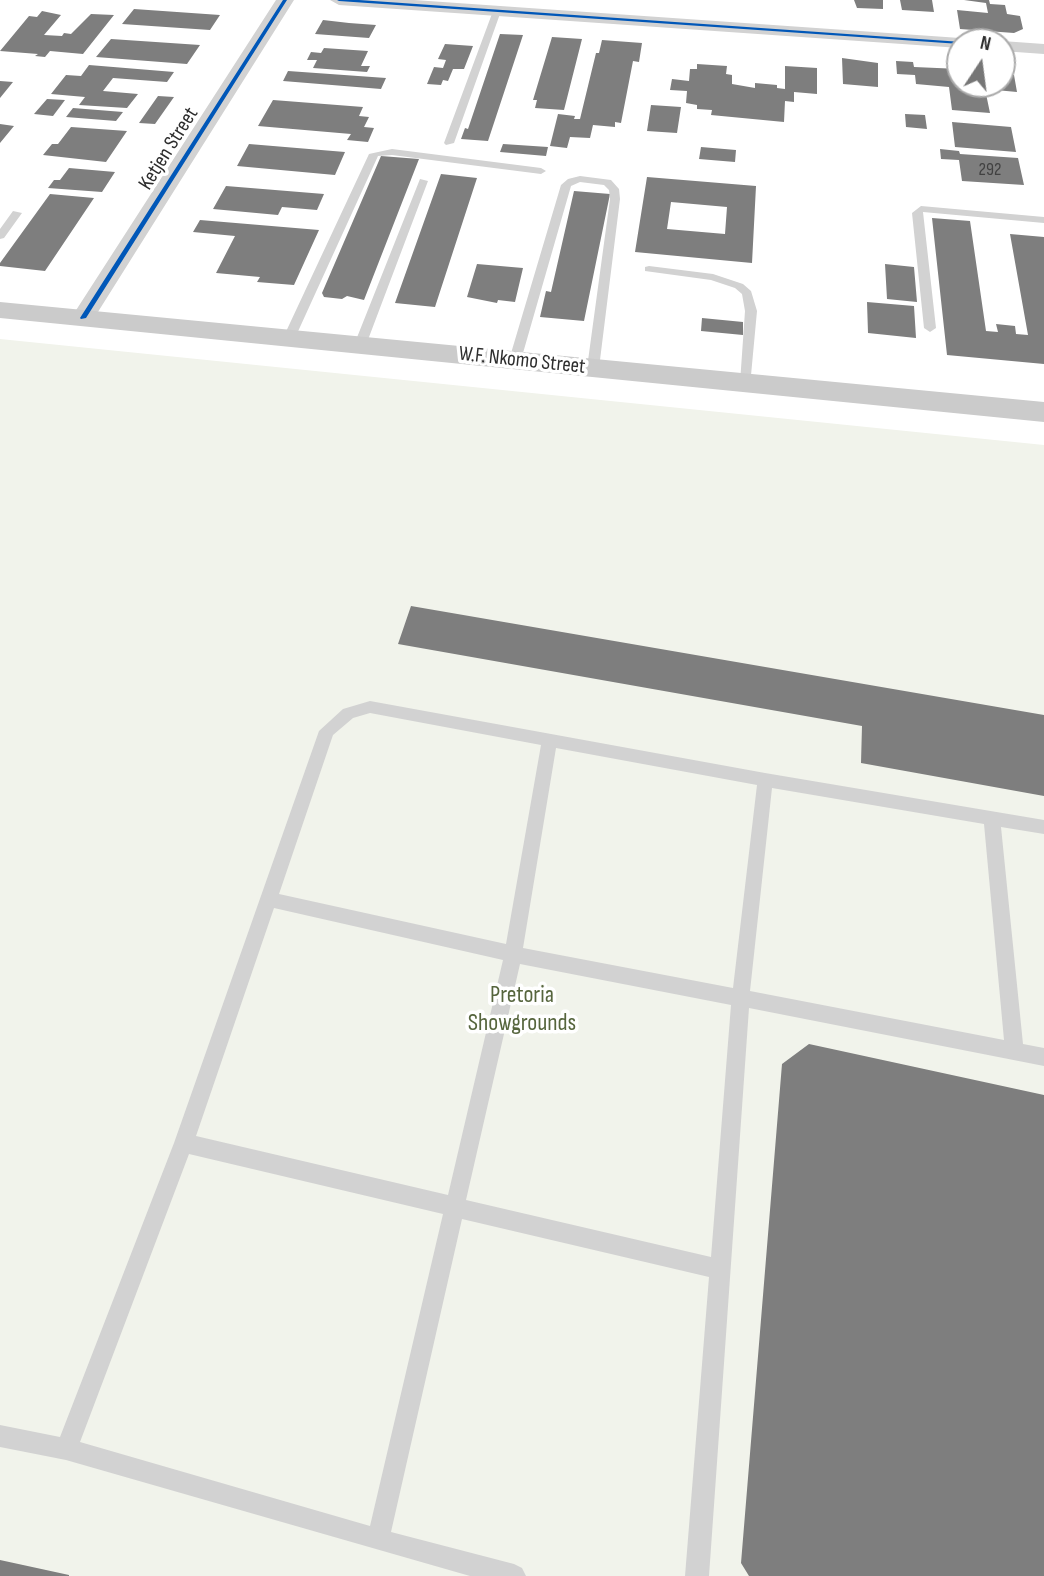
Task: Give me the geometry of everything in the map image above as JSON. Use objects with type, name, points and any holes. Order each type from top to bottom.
[{"type":"main road","name":"W.F. Nkomo Street","points":[[0,310],[1044,412]]},
{"type":"street","name":"Ketjen Street","points":[[83,318],[285,0]]},
{"type":"street","points":[[339,0],[946,42]]},
{"type":"street","points":[[1016,47],[1044,48]]},
{"type":"lane","points":[[449,143],[497,11]]},
{"type":"lane","points":[[289,338],[374,154],[393,152],[541,171]]},
{"type":"lane","points":[[515,360],[566,185],[570,181],[580,179],[607,181],[614,189],[615,199],[593,368]]},
{"type":"lane","points":[[360,345],[423,181]]},
{"type":"lane","points":[[930,328],[917,213],[921,209],[1044,220]]},
{"type":"lane","points":[[0,236],[17,213]]},
{"type":"lane","points":[[649,270],[713,277],[739,286],[747,293],[751,312],[746,383]]},
{"type":"lane","points":[[66,1449],[184,1143],[327,731],[348,713],[370,708],[765,780],[1044,827]]},
{"type":"lane","points":[[379,1540],[513,954],[550,740]]},
{"type":"lane","points":[[697,1576],[741,997],[765,780]]},
{"type":"lane","points":[[992,820],[1014,1050]]},
{"type":"lane","points":[[267,899],[513,954],[1044,1057]]},
{"type":"lane","points":[[184,1143],[722,1270]]},
{"type":"lane","points":[[0,1436],[66,1449],[379,1540],[514,1576]]},
{"type":"green space","name":"Pretoria Showgrounds","points":[[0,339],[1044,445],[1044,1576],[0,1576]]},
{"type":"building","points":[[854,0],[883,0],[883,9],[857,8]]},
{"type":"building","points":[[900,0],[932,0],[934,12],[902,10]]},
{"type":"building","points":[[964,0],[989,0],[990,4],[1005,5],[1007,14],[1020,16],[1023,29],[1016,32],[1016,28],[960,28],[957,10],[988,13],[986,3]]},
{"type":"building","points":[[134,9],[220,15],[210,30],[122,24]]},
{"type":"building","points":[[42,11],[61,15],[44,35],[62,36],[64,33],[71,34],[91,14],[114,15],[83,54],[50,51],[45,57],[0,51],[29,16],[37,17]]},
{"type":"building","points":[[323,20],[376,25],[369,38],[315,34]]},
{"type":"building","points":[[500,34],[523,35],[488,141],[461,139],[465,128],[468,129]]},
{"type":"building","points":[[552,37],[582,39],[564,110],[535,108],[537,100],[533,100]]},
{"type":"building","points":[[111,39],[200,45],[187,64],[96,57]]},
{"type":"building","points":[[602,40],[642,43],[639,62],[633,61],[621,123],[615,122],[615,127],[593,125],[590,138],[570,137],[567,148],[550,146],[558,114],[580,119],[596,53],[599,53]]},
{"type":"building","points":[[445,44],[473,46],[464,69],[453,69],[448,81],[443,80],[441,85],[427,84],[434,67],[443,68],[446,60],[438,59]]},
{"type":"building","points":[[324,48],[368,51],[361,66],[370,66],[367,72],[313,68],[317,60],[307,60],[311,52],[321,53]]},
{"type":"building","points":[[842,58],[878,63],[878,87],[843,84]]},
{"type":"building","points":[[896,61],[913,62],[914,67],[946,68],[946,87],[916,84],[915,75],[897,74]]},
{"type":"building","points":[[697,64],[727,66],[726,74],[732,75],[732,84],[755,88],[755,83],[777,85],[777,88],[785,89],[785,66],[817,68],[817,94],[794,92],[794,102],[785,101],[784,122],[711,115],[712,110],[697,109],[697,105],[686,103],[687,91],[670,90],[672,79],[689,81],[690,69],[697,69]]},
{"type":"building","points":[[89,65],[174,72],[167,82],[113,78],[103,91],[138,94],[127,108],[79,105],[85,97],[51,94],[66,75],[81,76]]},
{"type":"building","points":[[288,71],[386,78],[381,89],[283,81]]},
{"type":"building","points":[[0,81],[13,82],[0,98]]},
{"type":"building","points":[[158,96],[174,97],[155,124],[139,123]]},
{"type":"building","points":[[950,98],[987,98],[990,113],[952,110]]},
{"type":"building","points":[[47,99],[65,100],[53,116],[34,114]]},
{"type":"building","points":[[273,100],[363,107],[359,116],[369,117],[364,127],[374,128],[368,142],[347,140],[351,134],[258,126]]},
{"type":"building","points":[[651,105],[681,107],[677,133],[647,131]]},
{"type":"building","points":[[73,108],[123,112],[116,121],[66,117]]},
{"type":"building","points":[[905,114],[925,115],[927,129],[906,127]]},
{"type":"building","points":[[952,122],[1011,127],[1016,152],[955,147]]},
{"type":"building","points":[[0,124],[14,126],[0,143]]},
{"type":"building","points":[[71,127],[127,131],[106,162],[43,155],[52,144],[58,144]]},
{"type":"building","points":[[249,144],[345,152],[335,175],[237,166]]},
{"type":"building","points":[[503,144],[548,147],[546,156],[500,152]]},
{"type":"building","points":[[701,147],[736,150],[735,162],[699,159]]},
{"type":"building","points":[[940,149],[959,151],[960,154],[1018,158],[1024,185],[962,181],[959,160],[941,159]]},
{"type":"building","points":[[381,156],[419,159],[364,300],[347,296],[342,299],[324,297],[322,293]]},
{"type":"building","points":[[69,168],[115,172],[102,192],[48,188],[54,180],[60,180]]},
{"type":"building","points":[[441,174],[477,178],[435,307],[395,303]]},
{"type":"building","points":[[647,177],[756,186],[752,263],[635,252]],"holes":[[[671,202],[727,207],[725,234],[667,229]]]},
{"type":"building","points":[[226,186],[324,194],[317,210],[282,207],[278,215],[213,209]]},
{"type":"building","points":[[574,191],[610,194],[584,321],[540,317],[546,291],[551,292]]},
{"type":"building","points":[[50,194],[94,198],[45,271],[0,266],[0,263]]},
{"type":"building","points":[[932,218],[970,221],[986,331],[998,332],[996,324],[1015,326],[1016,334],[1028,335],[1010,234],[1044,237],[1044,364],[947,355]]},
{"type":"building","points":[[200,220],[319,230],[294,285],[257,282],[260,277],[216,273],[235,236],[193,232]]},
{"type":"building","points":[[477,264],[523,268],[515,302],[498,300],[497,303],[467,297]]},
{"type":"building","points":[[885,264],[914,267],[917,302],[887,299]]},
{"type":"building","points":[[867,302],[914,306],[916,338],[868,333]]},
{"type":"building","points":[[702,318],[743,322],[743,335],[701,331]]},
{"type":"building","points":[[411,606],[1044,715],[1044,796],[861,763],[862,726],[398,644]]},
{"type":"building","points":[[809,1044],[1044,1095],[1044,1576],[749,1576],[741,1563],[782,1064]]},
{"type":"building","points":[[0,1560],[69,1575],[69,1576],[0,1576]]},
{"type":"cycle path","points":[[83,318],[285,0]]},
{"type":"cycle path","points":[[339,0],[946,42]]}]
